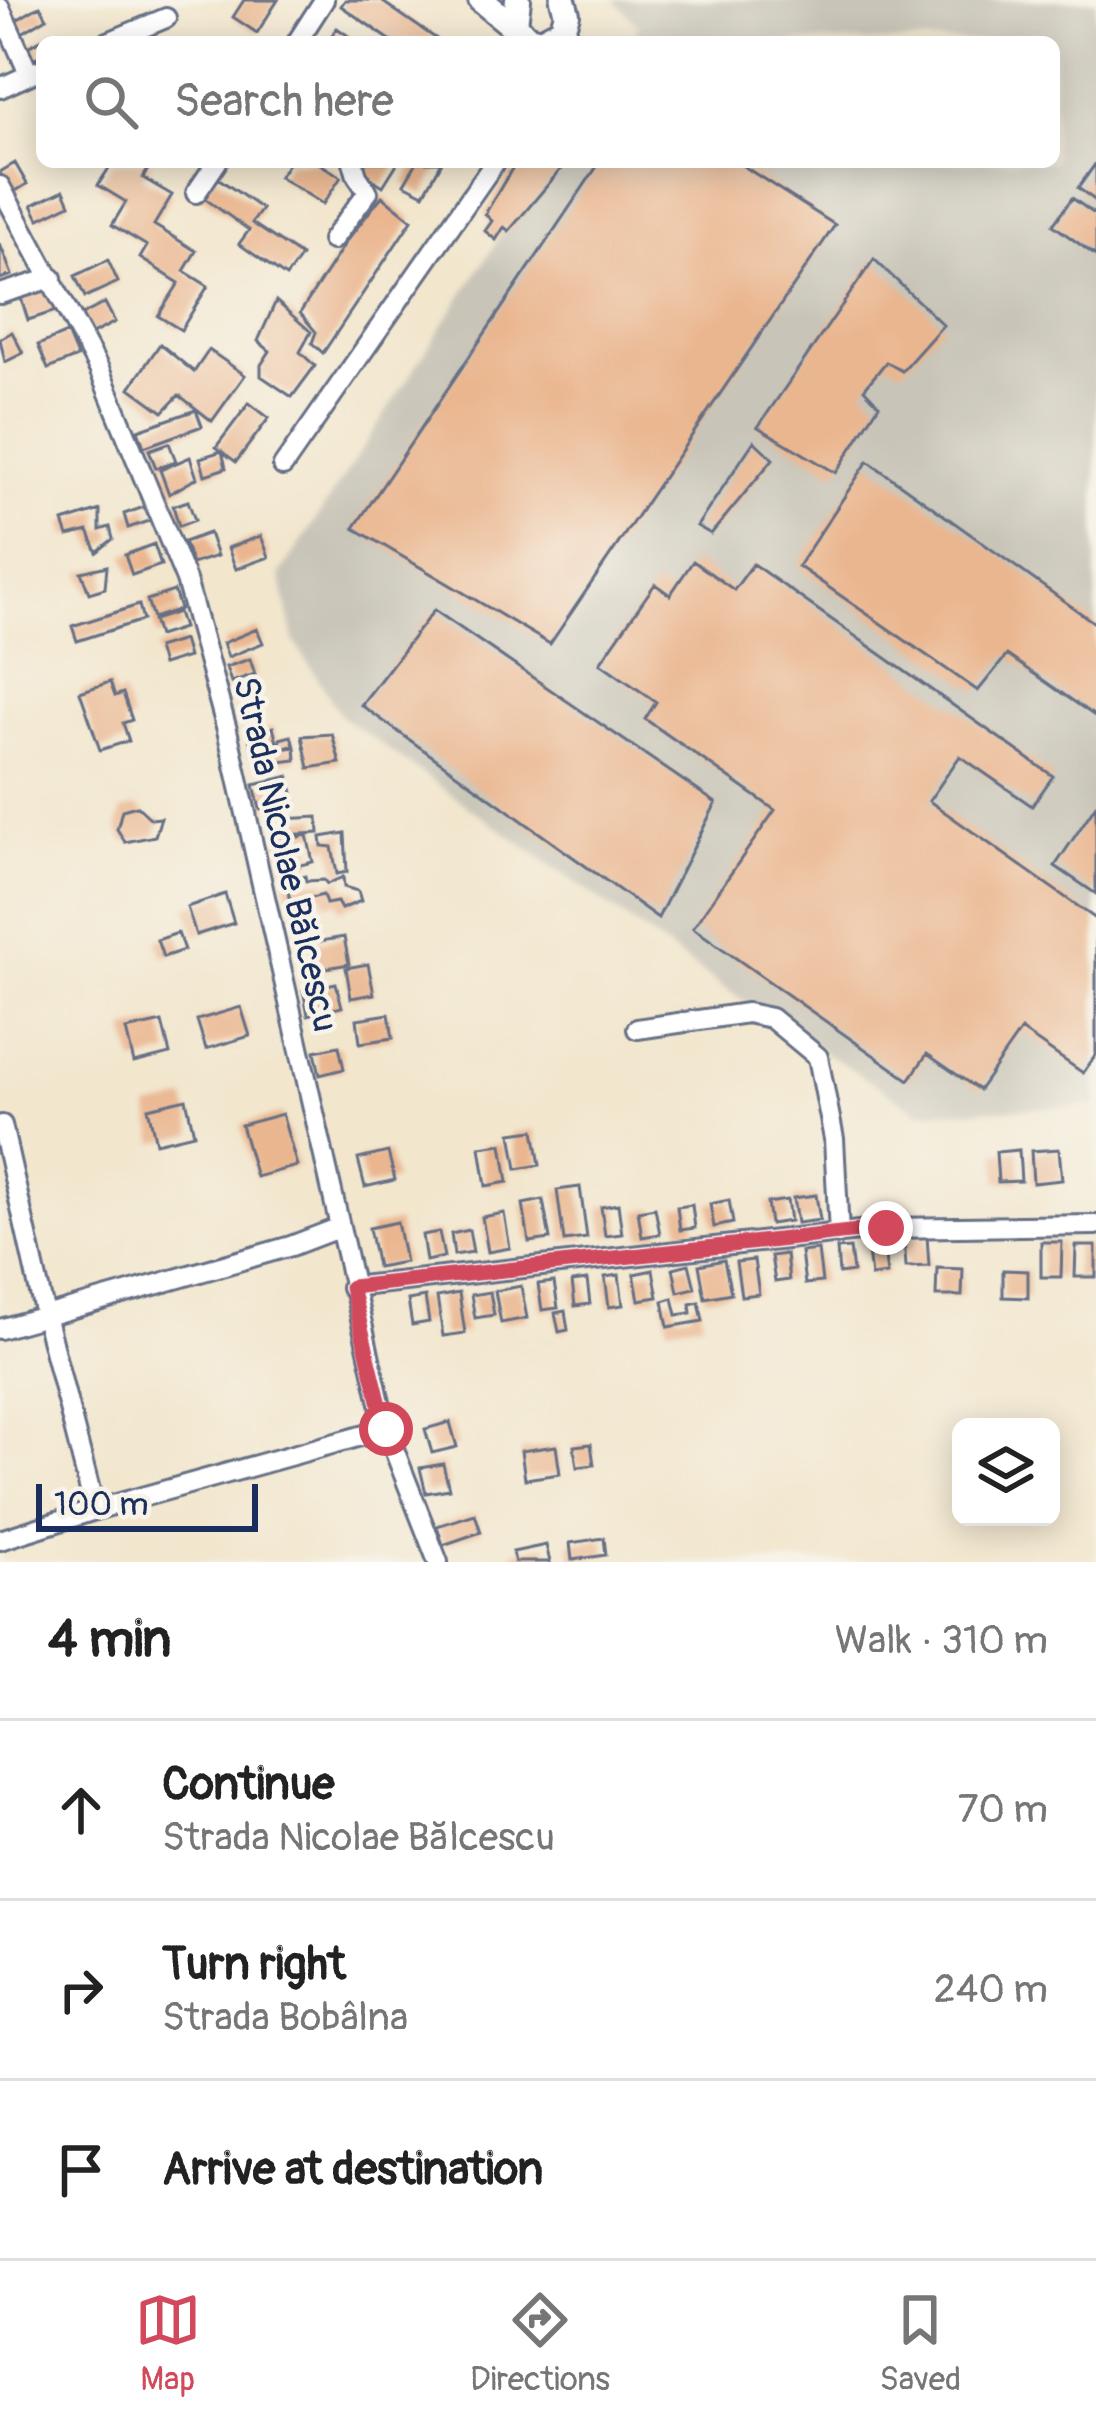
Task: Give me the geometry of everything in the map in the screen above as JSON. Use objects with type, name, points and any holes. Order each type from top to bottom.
[{"type":"main road","points":[[482,0],[531,36]]},
{"type":"main road","points":[[518,0],[514,16],[532,36]]},
{"type":"main road","points":[[541,36],[562,30],[567,14],[563,0]]},
{"type":"street","points":[[301,36],[324,0]]},
{"type":"street","points":[[0,8],[35,72],[0,88]]},
{"type":"street","points":[[123,36],[166,19]]},
{"type":"street","points":[[196,193],[213,168]]},
{"type":"street","points":[[332,240],[368,192],[355,168]]},
{"type":"street","points":[[283,466],[491,168]]},
{"type":"street","name":"Strada Nicolae Bălcescu","points":[[0,186],[98,369],[186,580],[227,730],[386,1429],[439,1562]]},
{"type":"street","points":[[0,294],[52,278]]},
{"type":"street","points":[[637,1029],[747,1013],[771,1018],[818,1057],[834,1139],[839,1234]]},
{"type":"street","points":[[2,1125],[44,1315],[95,1510]]},
{"type":"street","points":[[351,1287],[886,1228],[1096,1225]]},
{"type":"street","points":[[0,1329],[291,1246],[338,1228]]},
{"type":"street","points":[[0,1540],[386,1429]]},
{"type":"shaded area","points":[[614,0],[1096,0],[1096,1106],[919,1112],[721,986],[341,716],[294,640],[280,575],[545,168],[1060,168],[1060,36],[632,36],[639,25]]},
{"type":"building","points":[[244,0],[278,0],[257,33],[233,17]]},
{"type":"building","points":[[345,0],[380,0],[432,36],[384,36],[341,6]]},
{"type":"building","points":[[40,6],[47,18],[17,36],[10,24]]},
{"type":"building","points":[[36,43],[36,58],[30,61],[24,49]]},
{"type":"building","points":[[15,163],[27,184],[9,195],[0,172]]},
{"type":"building","points":[[1096,163],[1096,201],[1078,188]]},
{"type":"building","points":[[109,168],[149,168],[143,178],[172,195],[154,225],[196,251],[184,271],[208,286],[181,330],[158,316],[179,283],[140,258],[147,246],[112,225],[126,202],[98,185]]},
{"type":"building","points":[[285,168],[327,168],[341,177],[323,204],[279,177]]},
{"type":"building","points":[[362,168],[394,168],[383,186]]},
{"type":"building","points":[[413,168],[439,168],[424,194],[404,184]]},
{"type":"building","points":[[512,168],[562,168],[496,240],[485,231],[492,221],[485,214]]},
{"type":"building","points":[[596,168],[746,168],[835,225],[550,644],[354,528]]},
{"type":"building","points":[[215,176],[262,209],[252,223],[301,256],[286,277],[239,244],[249,230],[201,196]]},
{"type":"building","points":[[64,190],[70,204],[39,219],[32,205]]},
{"type":"building","points":[[382,196],[412,220],[323,353],[312,343],[316,332],[300,313]]},
{"type":"building","points":[[1072,198],[1096,215],[1096,256],[1053,225]]},
{"type":"building","points":[[0,244],[12,275],[0,279]]},
{"type":"building","points":[[874,259],[943,325],[902,371],[886,362],[864,389],[879,405],[836,473],[758,427]]},
{"type":"building","points":[[108,260],[118,282],[85,297],[75,276]]},
{"type":"building","points":[[49,289],[56,311],[28,320],[21,298]]},
{"type":"building","points":[[276,301],[311,332],[300,352],[315,366],[292,397],[261,376],[261,365],[270,351],[258,341]]},
{"type":"building","points":[[105,303],[115,322],[90,335],[80,316]]},
{"type":"building","points":[[12,332],[23,353],[5,362],[0,339]]},
{"type":"building","points":[[67,333],[77,357],[48,369],[38,345]]},
{"type":"building","points":[[160,344],[194,372],[209,350],[245,375],[212,421],[179,395],[163,412],[130,388]]},
{"type":"building","points":[[249,403],[269,418],[236,462],[216,447]]},
{"type":"building","points":[[196,410],[202,426],[144,447],[138,430]]},
{"type":"building","points":[[754,441],[773,459],[711,534],[697,526]]},
{"type":"building","points":[[169,443],[176,461],[156,468],[149,450]]},
{"type":"building","points":[[222,451],[226,468],[205,475],[200,458]]},
{"type":"building","points":[[190,457],[197,478],[169,494],[160,470]]},
{"type":"building","points":[[868,461],[1096,624],[1096,717],[1007,655],[978,691],[798,566]]},
{"type":"building","points":[[188,501],[195,520],[179,526],[173,506]]},
{"type":"building","points":[[147,506],[152,520],[128,528],[124,514]]},
{"type":"building","points":[[100,510],[100,530],[110,527],[113,539],[97,552],[88,531],[68,536],[63,522]]},
{"type":"building","points":[[209,533],[217,556],[192,564],[184,542]]},
{"type":"building","points":[[261,536],[269,557],[236,569],[228,548]]},
{"type":"building","points":[[154,544],[161,565],[132,575],[125,555]]},
{"type":"building","points":[[693,561],[734,590],[753,564],[1053,776],[1032,806],[960,756],[929,801],[1096,919],[1096,1055],[1083,1073],[1021,1030],[979,1090],[927,1054],[909,1080],[693,928],[775,810],[645,719],[656,702],[600,663],[655,584],[670,595]]},
{"type":"building","points":[[107,566],[105,588],[89,593],[81,572]]},
{"type":"building","points":[[174,591],[180,609],[153,618],[147,600]]},
{"type":"building","points":[[139,605],[143,620],[77,641],[72,626]]},
{"type":"building","points":[[434,610],[716,803],[658,918],[361,705]]},
{"type":"building","points":[[178,612],[183,628],[158,636],[153,620]]},
{"type":"building","points":[[257,629],[263,643],[228,657],[223,643]]},
{"type":"building","points":[[183,640],[188,657],[162,665],[157,648]]},
{"type":"building","points":[[250,659],[255,674],[231,682],[226,667]]},
{"type":"building","points":[[110,682],[115,696],[123,693],[132,720],[123,723],[129,741],[100,750],[80,692]]},
{"type":"building","points":[[273,727],[278,746],[253,753],[248,734]]},
{"type":"building","points":[[332,734],[340,763],[309,768],[302,736]]},
{"type":"building","points":[[291,736],[294,744],[280,749],[280,739]]},
{"type":"building","points":[[295,747],[296,760],[272,763],[271,750]]},
{"type":"building","points":[[289,776],[296,806],[280,810],[273,780]]},
{"type":"building","points":[[272,781],[277,804],[260,809],[254,785]]},
{"type":"building","points":[[1096,805],[1096,894],[1055,866]]},
{"type":"building","points":[[137,806],[151,819],[161,818],[155,836],[125,842],[117,829],[122,810]]},
{"type":"building","points":[[318,817],[319,833],[284,835],[283,819]]},
{"type":"building","points":[[345,833],[347,872],[337,874],[332,847],[322,846],[321,837]]},
{"type":"building","points":[[307,835],[313,862],[284,869],[277,842]]},
{"type":"building","points":[[305,876],[306,881],[327,884],[343,877],[344,887],[358,891],[361,901],[341,909],[337,902],[326,904],[323,895],[291,903],[285,881]]},
{"type":"building","points":[[225,894],[234,923],[196,935],[187,907]]},
{"type":"building","points":[[178,933],[184,950],[163,957],[157,940]]},
{"type":"building","points":[[344,937],[349,964],[315,970],[310,943]]},
{"type":"building","points":[[368,964],[374,994],[351,998],[346,968]]},
{"type":"building","points":[[336,983],[342,1007],[308,1015],[303,990]]},
{"type":"building","points":[[241,1007],[250,1036],[206,1049],[197,1020]]},
{"type":"building","points":[[389,1014],[393,1038],[360,1043],[357,1019]]},
{"type":"building","points":[[162,1022],[170,1054],[134,1063],[126,1030]]},
{"type":"building","points":[[339,1046],[344,1069],[320,1075],[315,1051]]},
{"type":"building","points":[[186,1099],[194,1134],[156,1143],[148,1108]]},
{"type":"building","points":[[282,1114],[297,1166],[256,1177],[241,1125]]},
{"type":"building","points":[[534,1130],[540,1165],[517,1169],[511,1133]]},
{"type":"building","points":[[502,1144],[508,1182],[486,1186],[480,1147]]},
{"type":"building","points":[[1059,1149],[1062,1180],[1033,1183],[1031,1151]]},
{"type":"building","points":[[1019,1150],[1021,1181],[998,1182],[996,1152]]},
{"type":"building","points":[[388,1152],[395,1180],[365,1187],[358,1159]]},
{"type":"building","points":[[580,1187],[587,1238],[564,1241],[557,1190]]},
{"type":"building","points":[[816,1195],[820,1220],[797,1223],[793,1198]]},
{"type":"building","points":[[543,1200],[550,1239],[529,1242],[523,1204]]},
{"type":"building","points":[[729,1200],[733,1223],[714,1227],[710,1204]]},
{"type":"building","points":[[787,1200],[790,1221],[770,1224],[767,1203]]},
{"type":"building","points":[[618,1204],[622,1234],[605,1236],[601,1207]]},
{"type":"building","points":[[692,1205],[695,1228],[680,1230],[677,1207]]},
{"type":"building","points":[[655,1208],[660,1234],[642,1237],[638,1211]]},
{"type":"building","points":[[504,1213],[510,1248],[488,1252],[482,1217]]},
{"type":"building","points":[[397,1222],[405,1262],[377,1267],[369,1228]]},
{"type":"building","points":[[469,1230],[473,1252],[454,1255],[451,1234]]},
{"type":"building","points":[[439,1232],[444,1257],[426,1261],[422,1235]]},
{"type":"building","points":[[927,1236],[929,1266],[906,1267],[904,1238]]},
{"type":"building","points":[[883,1241],[887,1274],[871,1276],[867,1243]]},
{"type":"building","points":[[1041,1242],[1062,1242],[1061,1277],[1041,1277]]},
{"type":"building","points":[[1076,1246],[1096,1246],[1096,1277],[1075,1277]]},
{"type":"building","points":[[850,1248],[853,1272],[839,1274],[837,1249]]},
{"type":"building","points":[[818,1250],[822,1282],[805,1284],[801,1252]]},
{"type":"building","points":[[786,1254],[789,1280],[775,1282],[771,1256]]},
{"type":"building","points":[[724,1260],[731,1293],[705,1298],[699,1265]]},
{"type":"building","points":[[754,1260],[759,1294],[741,1296],[736,1262]]},
{"type":"building","points":[[689,1264],[695,1288],[678,1292],[673,1268]]},
{"type":"building","points":[[937,1268],[963,1269],[962,1296],[936,1296]]},
{"type":"building","points":[[653,1270],[658,1297],[639,1300],[634,1274]]},
{"type":"building","points":[[1003,1270],[1028,1271],[1028,1298],[1003,1297]]},
{"type":"building","points":[[619,1275],[623,1305],[609,1307],[605,1277]]},
{"type":"building","points":[[587,1280],[590,1304],[575,1306],[572,1282]]},
{"type":"building","points":[[554,1282],[558,1308],[542,1310],[538,1284]]},
{"type":"building","points":[[521,1286],[527,1318],[501,1323],[495,1291]]},
{"type":"building","points":[[490,1292],[494,1315],[475,1318],[471,1295]]},
{"type":"building","points":[[459,1293],[465,1333],[443,1336],[437,1297]]},
{"type":"building","points":[[425,1297],[429,1322],[412,1325],[408,1300]]},
{"type":"building","points":[[673,1298],[677,1315],[691,1313],[690,1304],[699,1302],[703,1321],[668,1327],[663,1301]]},
{"type":"building","points":[[565,1311],[568,1330],[559,1332],[555,1313]]},
{"type":"building","points":[[450,1422],[457,1447],[432,1453],[425,1429]]},
{"type":"building","points":[[591,1444],[594,1465],[577,1467],[574,1446]]},
{"type":"building","points":[[556,1446],[560,1474],[525,1479],[521,1451]]},
{"type":"building","points":[[443,1464],[449,1489],[426,1493],[420,1468]]},
{"type":"building","points":[[475,1514],[481,1532],[443,1545],[437,1526]]},
{"type":"building","points":[[604,1538],[606,1555],[572,1560],[570,1543]]},
{"type":"building","points":[[546,1545],[550,1562],[515,1562],[513,1552]]},
{"type":"route","points":[[386,1429],[351,1287],[886,1228]]}]
